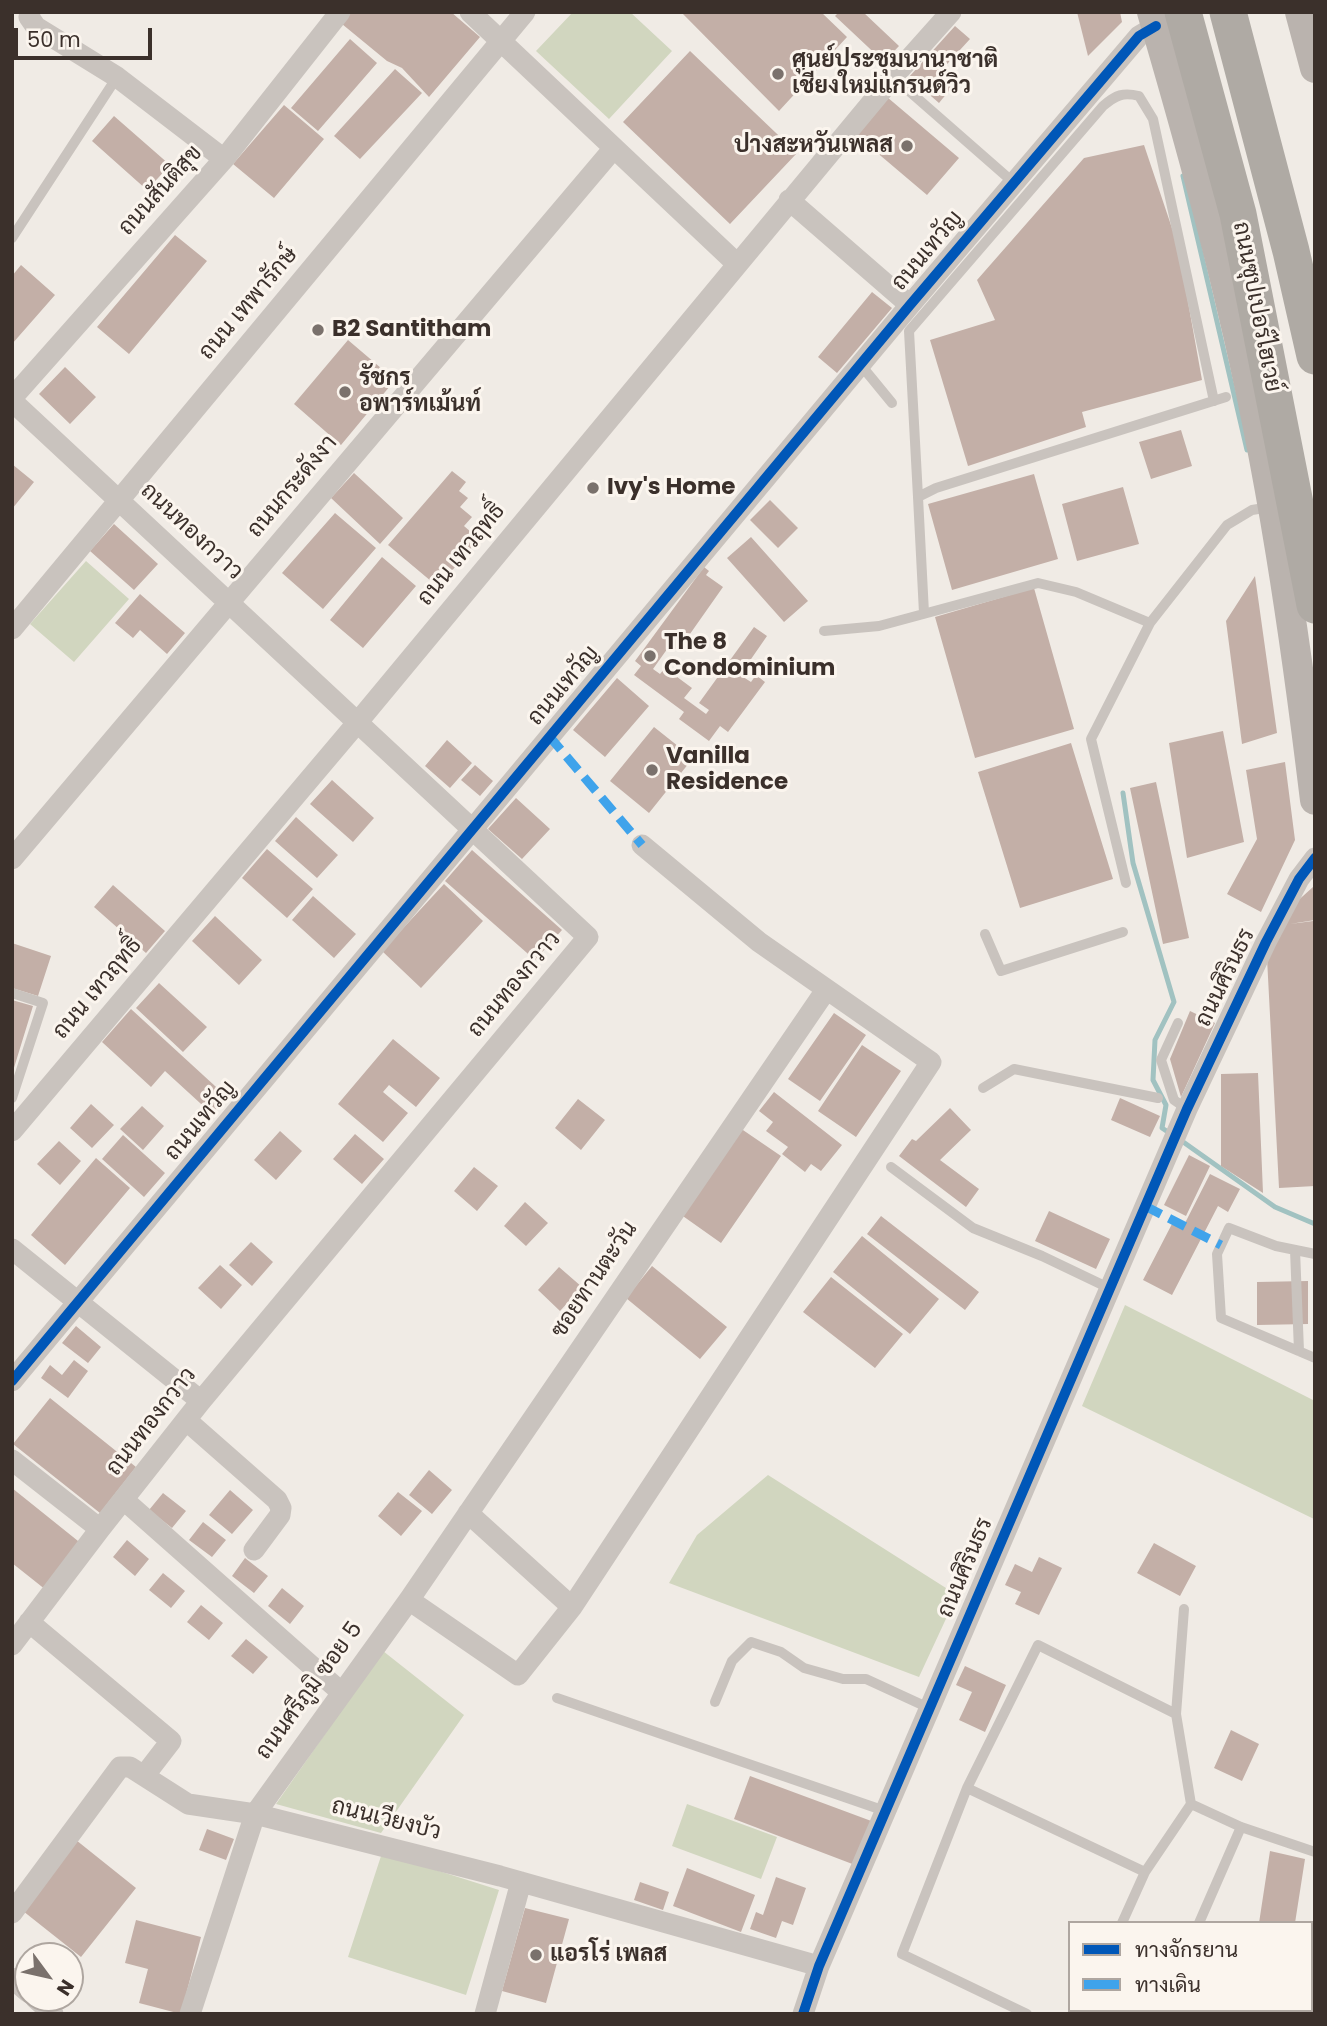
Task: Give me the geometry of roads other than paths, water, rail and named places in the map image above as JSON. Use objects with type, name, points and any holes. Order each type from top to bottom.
[{"type":"highway","name":"ถนนซุปเปอร์ไฮเวย์","points":[[1228,12],[1291,251],[1315,356]]},
{"type":"highway","name":"ถนนซุปเปอร์ไฮเวย์","points":[[1163,17],[1238,214],[1315,605]]},
{"type":"main road","points":[[1300,12],[1315,68]]},
{"type":"main road","points":[[1163,17],[1190,144],[1230,298],[1263,508],[1292,632],[1315,800]]},
{"type":"street","points":[[30,12],[29,17],[36,27],[117,77],[224,159]]},
{"type":"street","name":"ถนนสันติสุข","points":[[12,399],[224,159],[341,12]]},
{"type":"street","points":[[470,12],[736,263]]},
{"type":"street","name":"ถนน เทพารักษ์","points":[[12,629],[525,12]]},
{"type":"street","name":"ถนน เทวฤทธิ์","points":[[12,1131],[357,723],[736,263],[893,76],[951,12]]},
{"type":"street","name":"ถนนเทวัญ","points":[[12,1381],[860,364],[1139,36],[1163,17]]},
{"type":"street","name":"ถนนกระดังงา","points":[[12,859],[614,148]]},
{"type":"street","points":[[789,201],[910,305]]},
{"type":"street","name":"ถนนทองกวาว","points":[[12,399],[588,937],[201,1401],[12,1645]]},
{"type":"street","points":[[409,1600],[518,1675],[572,1607],[931,1062],[759,942],[642,845]]},
{"type":"street","name":"ถนนศิรินธร","points":[[803,2014],[819,1966],[1184,1114],[1271,932],[1299,879],[1315,858]]},
{"type":"street","name":"ซอยทานตะวัน","points":[[409,1600],[826,990]]},
{"type":"street","points":[[12,1249],[201,1401]]},
{"type":"street","points":[[186,1420],[276,1500],[281,1508],[279,1515],[254,1550]]},
{"type":"street","points":[[12,1460],[100,1529]]},
{"type":"street","points":[[124,1500],[341,1692]]},
{"type":"street","points":[[468,1513],[572,1607]]},
{"type":"street","name":"ถนนศรีภูมิ ซอย 5","points":[[190,2014],[255,1814],[409,1600]]},
{"type":"street","points":[[29,1622],[171,1741],[144,1776]]},
{"type":"street","name":"ถนนเวียงบัว","points":[[12,1913],[120,1768],[130,1767],[188,1804],[255,1814],[521,1882],[819,1966]]},
{"type":"street","points":[[485,2014],[521,1882]]},
{"type":"lane","points":[[893,76],[1014,183]]},
{"type":"lane","points":[[12,238],[117,77]]},
{"type":"lane","points":[[924,613],[909,331],[1103,106],[1115,96],[1125,93],[1139,96],[1153,119],[1214,401]]},
{"type":"lane","points":[[860,364],[892,403]]},
{"type":"lane","points":[[918,497],[936,488],[1226,397]]},
{"type":"lane","points":[[1126,883],[1091,739],[1150,623],[1227,525],[1263,508]]},
{"type":"lane","points":[[824,631],[879,626],[1038,583],[1076,592],[1150,623]]},
{"type":"lane","points":[[985,934],[1000,971],[1123,932]]},
{"type":"lane","points":[[12,993],[43,1003],[12,1098]]},
{"type":"lane","points":[[1178,1023],[1161,1060],[1174,1100],[1184,1114]]},
{"type":"lane","points":[[983,1088],[1014,1069],[1158,1098]]},
{"type":"lane","points":[[891,1167],[972,1228],[1042,1256],[1109,1288]]},
{"type":"lane","points":[[1315,1254],[1276,1246],[1229,1228],[1217,1254],[1222,1318],[1315,1358]]},
{"type":"lane","points":[[1295,1250],[1299,1351]]},
{"type":"lane","points":[[1123,1921],[1146,1872],[1191,1804],[1176,1714],[1184,1609]]},
{"type":"lane","points":[[715,1702],[732,1661],[751,1642],[781,1652],[803,1668],[843,1678],[866,1679],[929,1708]]},
{"type":"lane","points":[[1027,2014],[902,1954],[967,1788],[1038,1645],[1176,1714]]},
{"type":"lane","points":[[557,1698],[885,1811]]},
{"type":"lane","points":[[967,1788],[1146,1872]]},
{"type":"lane","points":[[1191,1804],[1241,1827],[1315,1852]]},
{"type":"lane","points":[[1200,1921],[1241,1827]]},
{"type":"waterway","points":[[1183,176],[1247,450]]},
{"type":"waterway","points":[[1123,793],[1133,863],[1174,1002],[1155,1040],[1153,1080],[1166,1105],[1162,1128],[1171,1134]]},
{"type":"waterway","points":[[1179,1139],[1275,1207],[1315,1224]]},
{"type":"place","name":"ศูนย์ประชุมนานาชาติ เชียงใหม่แกรนด์วิว","points":[[778,74]]},
{"type":"place","name":"ปางสะหวันเพลส","points":[[907,146]]},
{"type":"place","name":"B2 Santitham","points":[[318,330]]},
{"type":"place","name":"รัชกร อพาร์ทเม้นท์","points":[[345,392]]},
{"type":"place","name":"Ivy's Home","points":[[593,488]]},
{"type":"place","name":"The 8 Condominium","points":[[650,656]]},
{"type":"place","name":"Vanilla Residence","points":[[652,770]]},
{"type":"place","name":"แอรโร่ เพลส","points":[[536,1955]]}]
